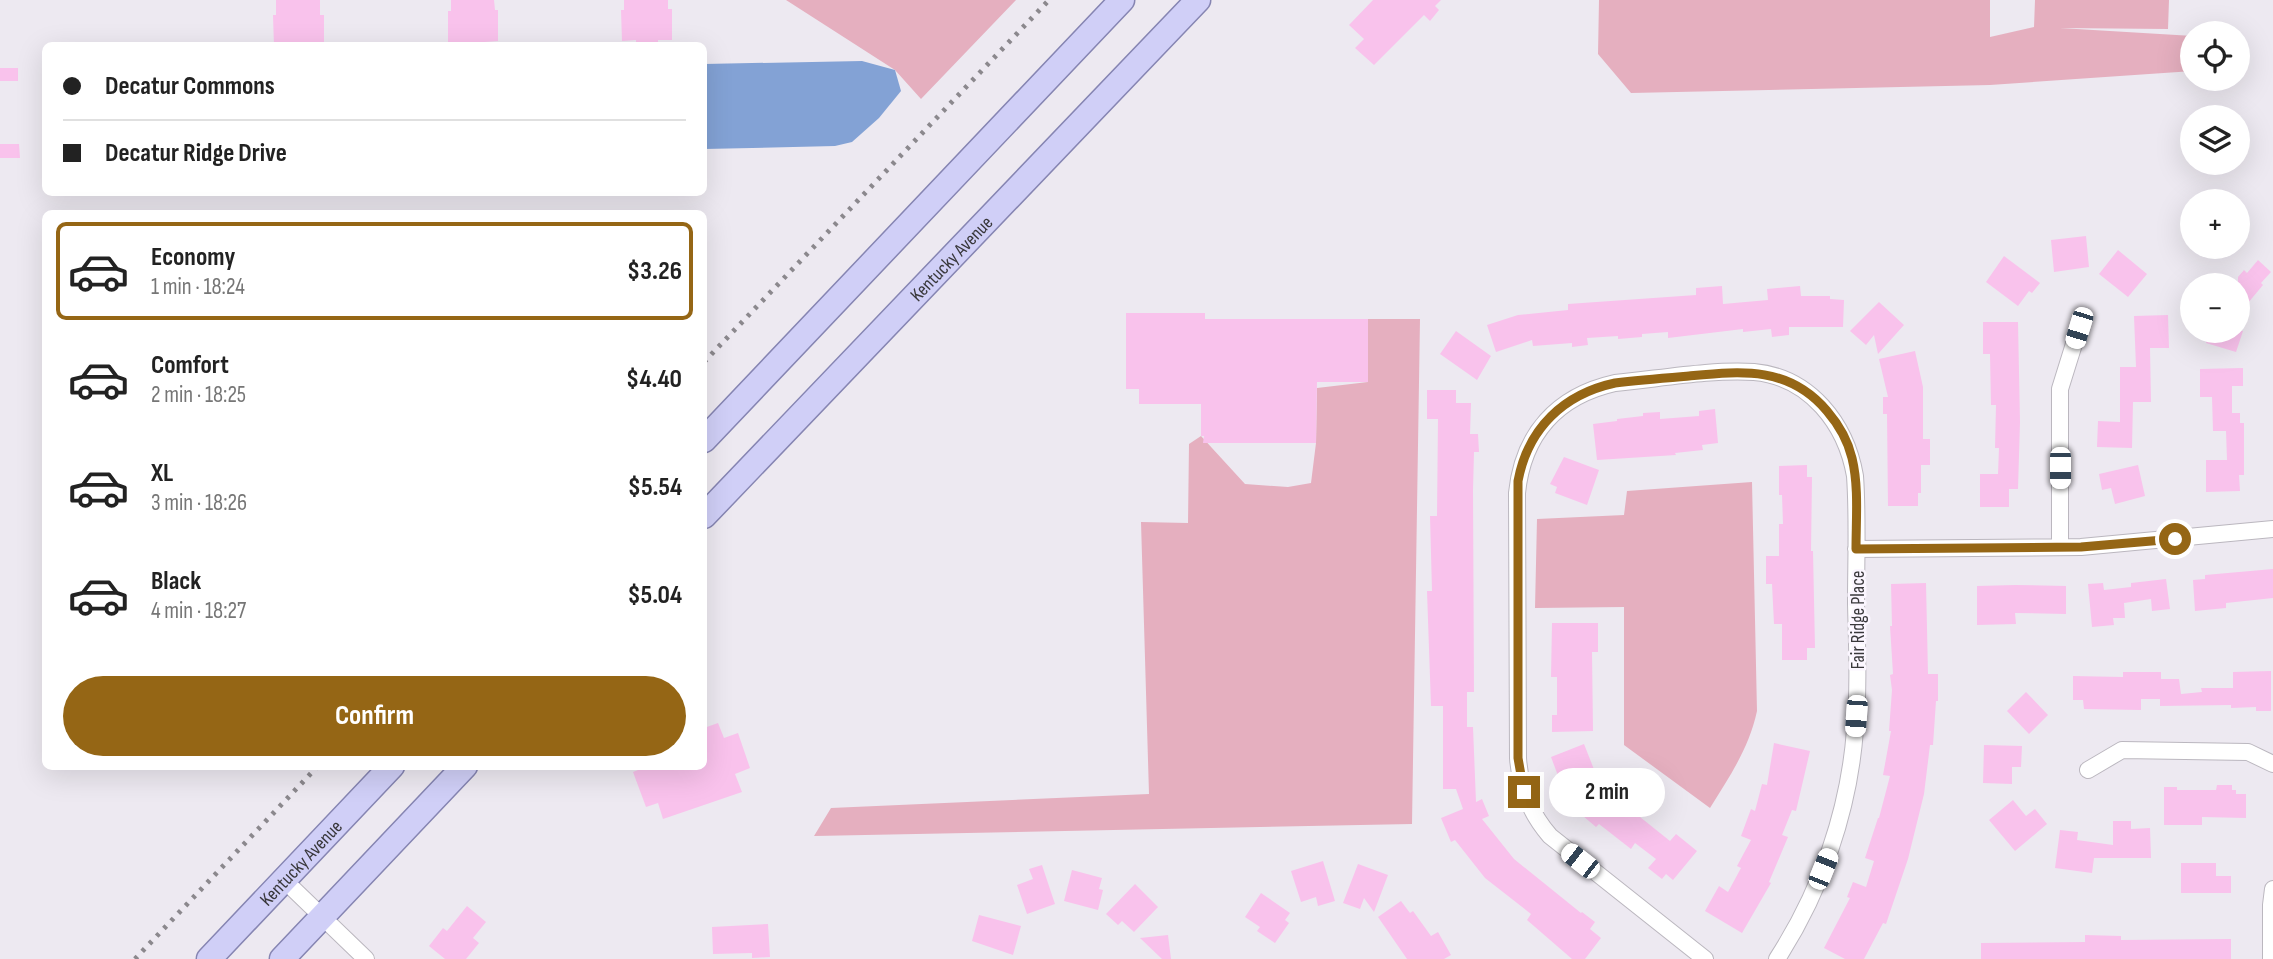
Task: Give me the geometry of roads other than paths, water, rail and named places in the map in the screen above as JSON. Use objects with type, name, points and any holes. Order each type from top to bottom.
[{"type":"main road","points":[[707,437],[1122,0]]},
{"type":"main road","name":"Kentucky Avenue","points":[[707,513],[1198,0]]},
{"type":"main road","name":"Kentucky Avenue","points":[[209,959],[388,770]]},
{"type":"main road","points":[[282,959],[462,770]]},
{"type":"street","points":[[2060,547],[2060,389],[2079,328]]},
{"type":"street","name":"Fair Ridge Place","points":[[1705,959],[1550,836],[1532,811],[1520,779],[1518,758],[1518,481],[1530,444],[1544,422],[1573,398],[1599,386],[1615,383],[1753,372],[1788,381],[1818,402],[1839,427],[1852,458],[1856,482],[1857,701],[1848,784],[1832,845],[1818,883],[1777,959]]},
{"type":"street","points":[[1856,549],[2102,546],[2273,529]]},
{"type":"street","points":[[2088,770],[2122,750],[2248,752],[2273,764]]},
{"type":"street","points":[[284,880],[366,959]]},
{"type":"street","points":[[2271,959],[2273,889]]},
{"type":"water","points":[[862,61],[895,70],[901,91],[879,118],[852,142],[835,146],[707,149],[707,64]]},
{"type":"railway","points":[[707,359],[1049,0]]},
{"type":"railway","points":[[135,959],[314,770]]}]
